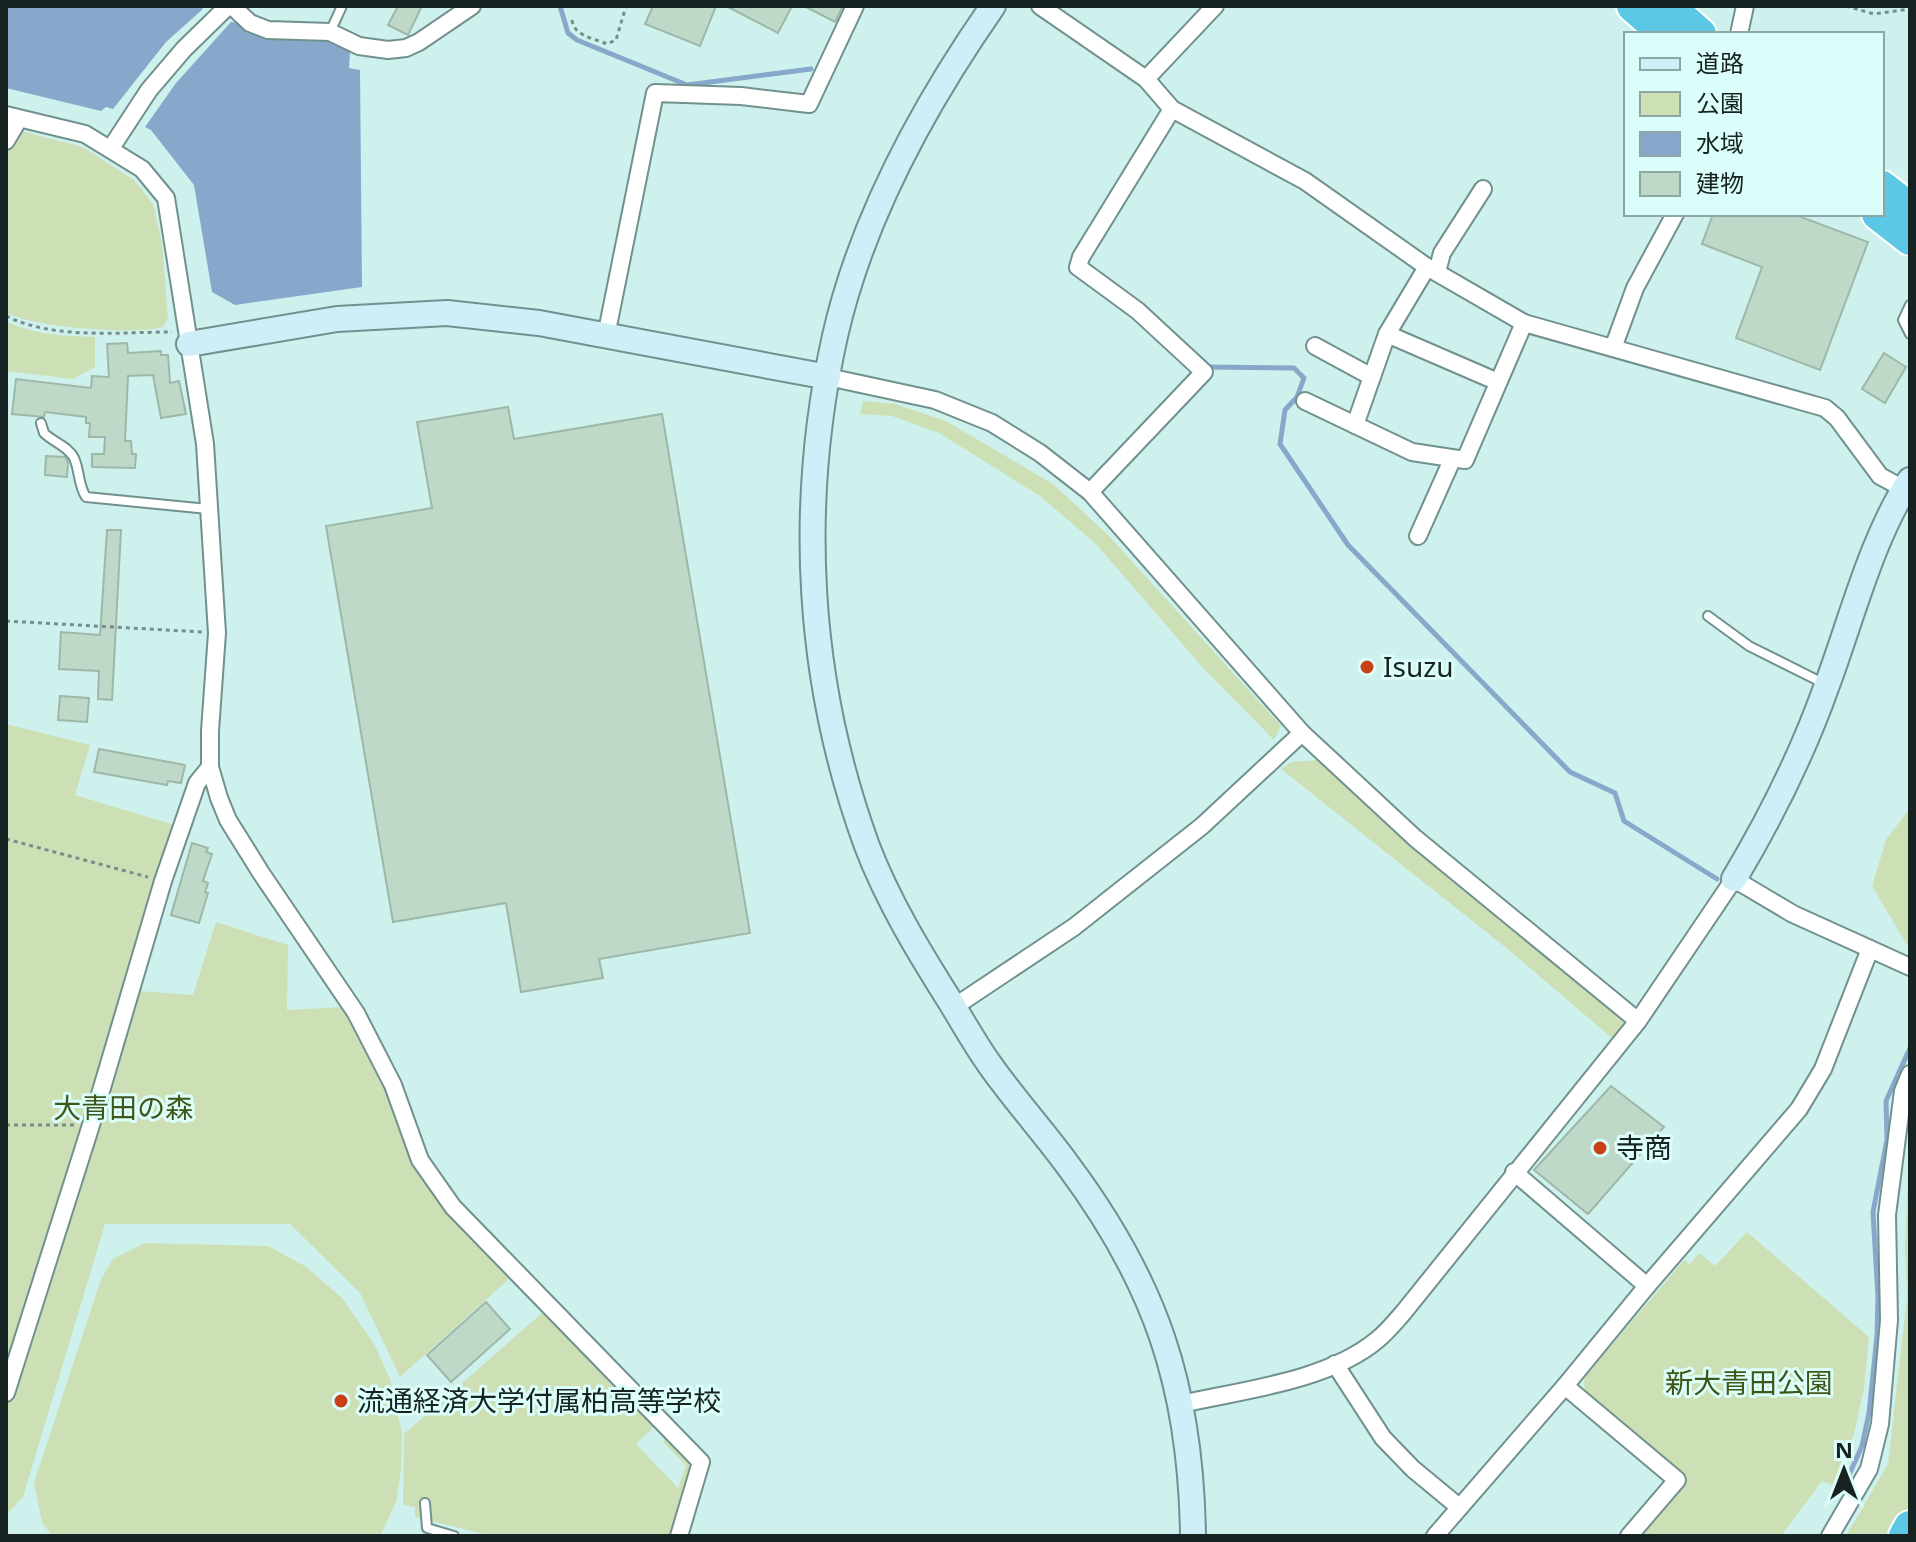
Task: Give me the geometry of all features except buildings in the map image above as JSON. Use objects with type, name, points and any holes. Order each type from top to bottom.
[{"type":"highway","points":[[1633,6],[1663,32]]},
{"type":"highway","points":[[1668,6],[1698,32]]},
{"type":"highway","points":[[1884,189],[1910,209]]},
{"type":"highway","points":[[1881,216],[1910,239]]},
{"type":"highway","points":[[1905,1536],[1910,1527]]},
{"type":"street","points":[[111,148],[149,90],[184,49],[230,6],[250,23],[268,30],[330,32],[359,46],[388,50],[406,48],[419,42],[472,6]]},
{"type":"street","points":[[606,336],[655,93],[741,96],[809,104],[855,6]]},
{"type":"street","points":[[993,6],[961,53],[901,158],[858,261],[835,335],[811,511],[811,572],[817,638],[825,692],[848,788],[869,850],[898,914],[990,1065],[1068,1165],[1127,1253],[1144,1287],[1181,1404],[1192,1485],[1193,1536]]},
{"type":"street","points":[[1040,6],[1146,79],[1172,109],[1305,181],[1432,269],[1524,323],[1825,408],[1837,418],[1880,476],[1907,485],[1879,542],[1828,685],[1791,774],[1734,879],[1638,1021],[1391,1326],[1369,1346],[1335,1364],[1285,1380],[1181,1404]]},
{"type":"street","points":[[1146,79],[1215,6]]},
{"type":"street","points":[[1739,32],[1745,6]]},
{"type":"street","points":[[1090,492],[1204,372],[1138,311],[1078,267],[1081,257],[1172,109]]},
{"type":"street","points":[[6,141],[12,117],[85,134],[142,169],[166,198],[205,444],[217,633],[210,767],[228,820],[356,1013],[393,1085],[420,1160],[453,1207],[701,1462],[679,1536]]},
{"type":"street","points":[[1355,425],[1387,334],[1483,189]]},
{"type":"street","points":[[1613,348],[1635,288],[1674,216]]},
{"type":"street","points":[[188,338],[337,319],[447,313],[527,321],[935,400],[992,423],[1040,453],[1090,492],[1302,733],[1415,838],[1638,1021]]},
{"type":"street","points":[[1305,401],[1412,452],[1465,460],[1524,323]]},
{"type":"street","points":[[1387,334],[1498,382]]},
{"type":"street","points":[[1315,346],[1372,377]]},
{"type":"street","points":[[1418,536],[1452,460]]},
{"type":"street","points":[[954,1007],[1074,927],[1202,826],[1302,733]]},
{"type":"street","points":[[6,1393],[91,1125],[163,881],[197,783],[210,767]]},
{"type":"street","points":[[1734,879],[1793,914],[1910,967]]},
{"type":"street","points":[[1435,1536],[1799,1109],[1823,1069],[1870,949]]},
{"type":"street","points":[[1830,1536],[1869,1469],[1880,1424],[1889,1320],[1887,1215],[1903,1091],[1910,1074]]},
{"type":"street","points":[[1514,1172],[1647,1286]]},
{"type":"street","points":[[1335,1364],[1383,1438],[1413,1469],[1459,1507]]},
{"type":"street","points":[[1565,1386],[1677,1480],[1629,1536]]},
{"type":"lane","points":[[330,32],[342,6]]},
{"type":"lane","points":[[1910,305],[1903,320],[1910,334]]},
{"type":"lane","points":[[41,423],[44,433],[69,450],[86,497],[208,509]]},
{"type":"lane","points":[[1708,616],[1749,646],[1828,685]]},
{"type":"lane","points":[[425,1503],[427,1528],[454,1536]]},
{"type":"path","points":[[572,20],[577,32],[607,44],[616,40],[626,6]]},
{"type":"path","points":[[1846,6],[1874,14],[1910,9]]},
{"type":"path","points":[[6,316],[19,323],[73,332],[188,338]]},
{"type":"path","points":[[6,621],[217,633]]},
{"type":"path","points":[[6,839],[163,881]]},
{"type":"path","points":[[6,1125],[91,1125]]},
{"type":"green space","points":[[21,131],[83,147],[134,180],[153,204],[162,243],[168,319],[163,327],[130,330],[59,326],[19,318],[6,312],[6,156]]},
{"type":"green space","points":[[6,321],[38,332],[95,337],[95,367],[73,379],[6,371]]},
{"type":"green space","points":[[863,401],[895,404],[946,421],[1053,484],[1108,535],[1281,726],[1274,740],[1204,669],[1096,544],[1040,496],[939,433],[892,416],[860,414]]},
{"type":"green space","name":"大青田の森","points":[[6,724],[90,745],[75,795],[178,826],[126,990],[193,995],[216,922],[288,945],[287,1010],[343,1007],[375,1064],[405,1146],[419,1173],[447,1212],[510,1278],[400,1377],[360,1293],[290,1224],[105,1224],[23,1497],[6,1515]]},
{"type":"green space","points":[[1318,760],[1381,820],[1617,1015],[1623,1023],[1618,1043],[1504,946],[1281,769],[1291,762]]},
{"type":"green space","points":[[1910,808],[1910,950],[1872,886],[1886,840]]},
{"type":"green space","points":[[1910,1125],[1910,1509],[1898,1536],[1846,1536],[1888,1464],[1907,1297],[1905,1247]]},
{"type":"green space","name":"新大青田公園","points":[[1747,1232],[1869,1337],[1864,1388],[1854,1434],[1832,1485],[1822,1481],[1781,1536],[1640,1536],[1687,1479],[1585,1393],[1584,1378],[1684,1260],[1690,1264],[1699,1253],[1715,1266]]},
{"type":"green space","points":[[145,1243],[268,1246],[305,1266],[342,1298],[374,1344],[390,1379],[402,1433],[396,1502],[380,1536],[52,1536],[42,1522],[34,1483],[101,1279],[113,1259]]},
{"type":"green space","points":[[542,1313],[655,1426],[636,1444],[678,1488],[686,1466],[664,1443],[666,1436],[696,1465],[674,1536],[492,1536],[415,1517],[415,1507],[403,1505],[404,1434]]},
{"type":"water","points":[[6,6],[201,6],[203,9],[166,42],[113,109],[106,107],[101,111],[6,88]]},
{"type":"water","points":[[231,22],[241,23],[250,31],[270,38],[330,41],[350,52],[349,68],[360,70],[362,287],[235,305],[212,292],[194,185],[151,130],[145,127],[176,83]]},
{"type":"waterway","points":[[560,6],[568,33],[577,40],[687,85],[811,69]]},
{"type":"waterway","points":[[1207,367],[1294,368],[1304,378],[1297,397],[1285,410],[1280,444],[1348,545],[1570,772],[1615,793],[1624,821],[1717,879]]},
{"type":"waterway","points":[[1849,1475],[1862,1446],[1869,1413],[1877,1336],[1873,1212],[1887,1140],[1886,1101],[1910,1048]]},
{"type":"place","name":"Isuzu","points":[[1367,667]]},
{"type":"place","name":"寺商","points":[[1600,1148]]},
{"type":"place","name":"流通経済大学付属柏高等学校","points":[[341,1401]]}]
